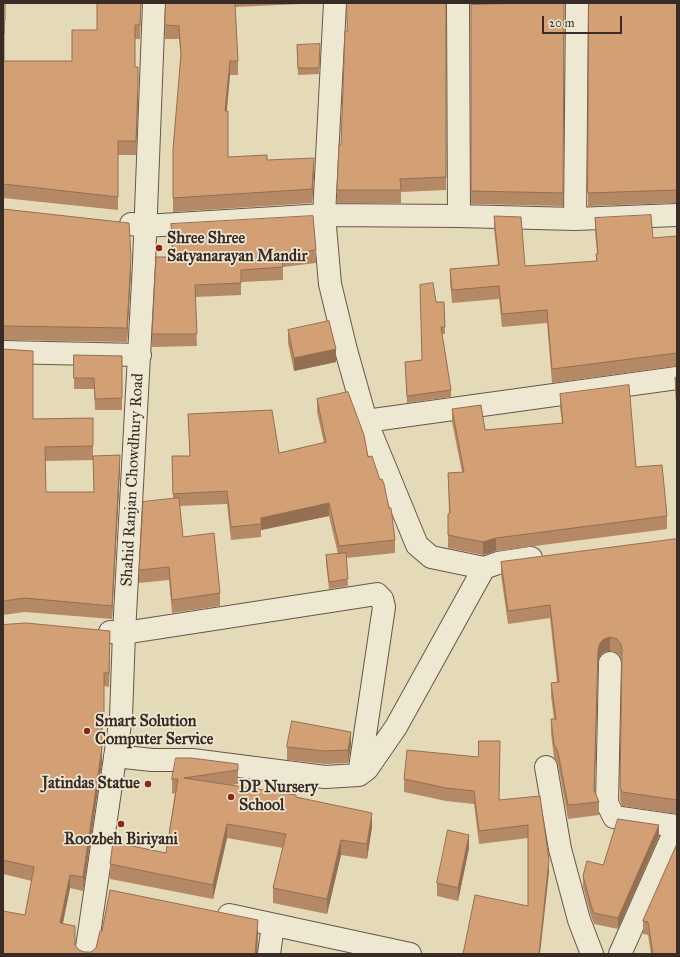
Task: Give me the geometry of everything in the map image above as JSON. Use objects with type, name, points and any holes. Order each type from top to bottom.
[{"type":"street","name":"Shahid Ranjan Chowdhury Road","points":[[86,954],[104,891],[115,756],[122,717],[124,633],[140,355],[154,3]]},
{"type":"street","points":[[335,3],[324,215],[330,284],[346,350],[366,420],[417,545],[431,557],[484,568],[498,563],[553,556]]},
{"type":"street","points":[[458,3],[459,216]]},
{"type":"street","points":[[575,219],[577,3]]},
{"type":"street","points":[[108,222],[145,226],[324,215],[575,219],[677,215]]},
{"type":"street","points":[[3,352],[140,355]]},
{"type":"street","points":[[366,420],[677,378]]},
{"type":"street","points":[[115,756],[152,760],[192,760],[325,777],[359,775],[368,769],[396,728],[484,568]]},
{"type":"street","points":[[86,630],[124,633],[377,594],[382,599],[384,607],[359,775]]},
{"type":"street","points":[[610,663],[607,803],[614,818],[677,826],[620,954]]},
{"type":"street","points":[[546,767],[560,849],[578,920],[592,954]]},
{"type":"street","points":[[211,912],[410,954]]},
{"type":"street","points":[[269,954],[273,925]]},
{"type":"building","points":[[3,3],[5,3],[4,61],[72,61],[72,30],[97,30],[97,3],[141,3],[140,25],[135,25],[135,67],[138,67],[136,141],[118,141],[118,197],[3,184]]},
{"type":"building","points":[[166,3],[235,3],[238,61],[230,61],[225,111],[228,111],[228,157],[267,155],[267,160],[314,158],[312,189],[173,198],[173,150],[181,54],[179,26],[165,25]]},
{"type":"building","points":[[347,3],[446,3],[446,177],[400,179],[401,190],[337,190],[339,145],[341,145]]},
{"type":"building","points":[[564,3],[563,193],[471,191],[471,5]]},
{"type":"building","points":[[589,3],[677,3],[677,190],[588,193]]},
{"type":"building","points":[[320,44],[319,68],[298,68],[297,45]]},
{"type":"building","points":[[3,209],[129,223],[131,257],[127,328],[3,326]]},
{"type":"building","points":[[651,215],[653,238],[677,236],[677,353],[552,369],[547,310],[502,314],[499,286],[452,290],[450,269],[499,265],[494,216],[521,217],[525,266],[597,261],[596,254],[598,254],[595,218]]},
{"type":"building","points":[[313,216],[316,250],[282,255],[283,267],[241,270],[241,283],[195,285],[197,334],[152,334],[156,257],[173,257],[171,224]]},
{"type":"building","points":[[433,283],[436,302],[444,302],[445,327],[441,327],[451,390],[407,396],[405,362],[422,360],[420,285]]},
{"type":"building","points":[[329,321],[336,349],[294,358],[288,330]]},
{"type":"building","points":[[3,349],[33,351],[33,419],[93,418],[93,446],[45,447],[46,492],[94,492],[93,456],[120,455],[112,606],[25,598],[3,601]]},
{"type":"building","points":[[74,355],[122,356],[122,398],[95,399],[94,378],[74,378]]},
{"type":"building","points":[[677,377],[677,399],[675,378]]},
{"type":"building","points":[[629,385],[636,467],[662,465],[667,516],[496,538],[483,542],[448,535],[448,514],[450,513],[448,473],[464,472],[452,409],[481,405],[485,430],[563,423],[560,394]]},
{"type":"building","points":[[348,392],[364,435],[368,457],[372,456],[380,480],[382,479],[384,484],[389,508],[391,508],[395,540],[339,546],[329,503],[261,518],[261,524],[231,527],[227,491],[173,494],[172,456],[190,456],[188,414],[272,410],[279,453],[326,442],[317,399]]},
{"type":"building","points":[[179,498],[183,537],[214,533],[220,593],[172,600],[169,567],[139,570],[143,502]]},
{"type":"building","points":[[677,539],[677,800],[622,792],[620,787],[622,650],[621,644],[617,639],[610,637],[604,639],[600,643],[598,650],[594,790],[599,802],[568,805],[558,752],[554,744],[551,719],[556,719],[551,683],[559,682],[550,605],[508,611],[501,562]]},
{"type":"building","points":[[346,553],[348,579],[329,582],[326,555]]},
{"type":"building","points":[[26,623],[110,631],[109,673],[104,673],[102,748],[83,877],[70,875],[60,923],[75,926],[75,945],[79,950],[84,952],[91,952],[96,948],[100,931],[102,931],[110,890],[258,920],[255,954],[3,954],[3,911],[25,915],[34,867],[3,860],[3,625]]},
{"type":"building","points":[[292,721],[351,732],[348,750],[325,751],[287,747]]},
{"type":"building","points":[[479,741],[500,741],[499,800],[540,796],[549,860],[539,954],[463,954],[475,895],[528,906],[528,825],[479,831],[474,791],[446,788],[404,779],[407,750],[478,757]]},
{"type":"building","points":[[176,758],[191,758],[238,764],[238,770],[184,778],[296,795],[296,797],[372,813],[367,844],[341,840],[327,899],[273,888],[286,834],[227,824],[213,885],[110,864],[113,842],[166,853],[178,779],[172,779]]},
{"type":"building","points":[[618,819],[659,825],[618,918],[594,913],[583,876],[587,861],[603,865]]},
{"type":"building","points":[[448,830],[469,835],[458,888],[437,883]]},
{"type":"building","points":[[677,844],[677,954],[653,954],[648,922],[643,921]]},
{"type":"place","name":"Shree Shree Satyanarayan Mandir","points":[[159,248]]},
{"type":"place","name":"Smart Solution Computer Service","points":[[87,731]]},
{"type":"place","name":"Jatindas Statue","points":[[148,784]]},
{"type":"place","name":"DP Nursery School","points":[[231,797]]},
{"type":"place","name":"Roozbeh Biriyani","points":[[121,824]]}]
